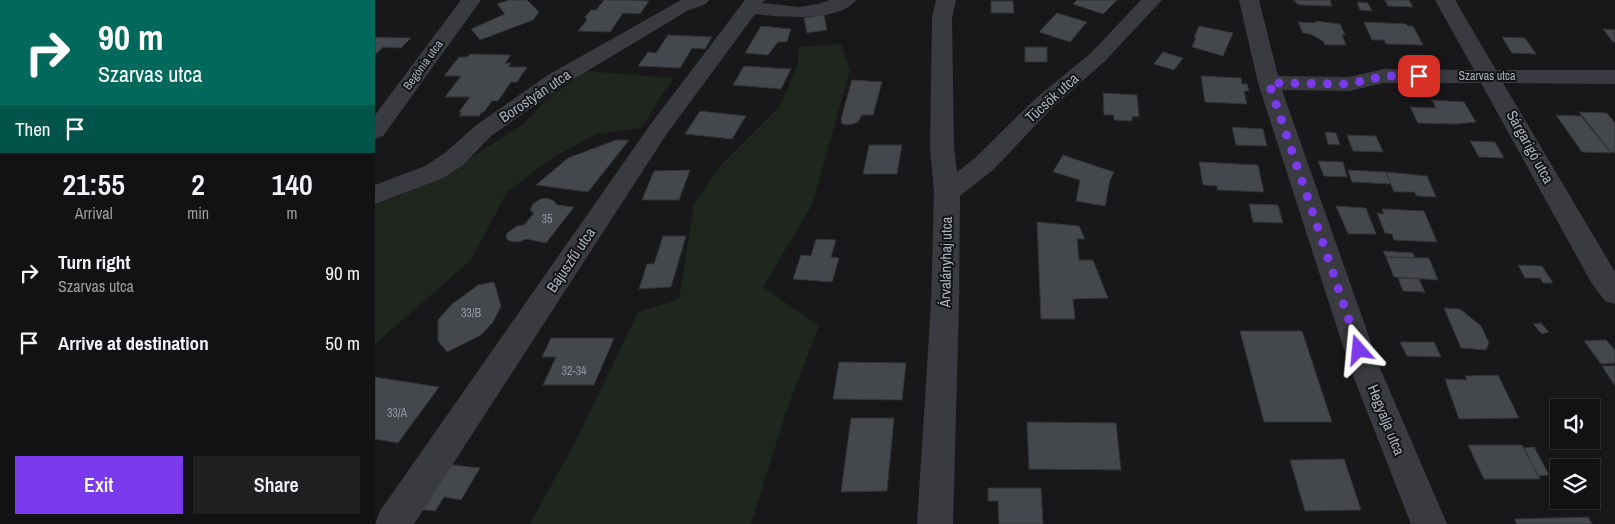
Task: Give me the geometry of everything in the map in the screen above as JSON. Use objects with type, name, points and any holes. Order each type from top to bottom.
[{"type":"street","name":"Begónia utca","points":[[375,131],[471,0]]},
{"type":"street","name":"Borostyán utca","points":[[375,195],[434,172],[454,159],[483,131],[556,80],[680,7],[699,0]]},
{"type":"street","points":[[753,3],[796,14],[816,12],[846,0]]},
{"type":"street","name":"Árvalányhaj utca","points":[[935,524],[945,304],[947,192],[942,147],[942,18],[946,0]]},
{"type":"street","name":"Tücsök utca","points":[[947,192],[984,164],[1043,104],[1098,57],[1152,0]]},
{"type":"street","name":"Hegyalja utca","points":[[1249,0],[1269,83],[1365,368],[1429,524]]},
{"type":"street","name":"Sárgarigó utca","points":[[1445,0],[1611,282]]},
{"type":"street","name":"Bajuszfű utca","points":[[393,524],[658,130],[753,3]]},
{"type":"street","name":"Szarvas utca","points":[[1269,83],[1349,84],[1384,76],[1615,77]]},
{"type":"shaded area","points":[[841,44],[850,71],[812,205],[763,287],[819,326],[787,409],[751,524],[530,524],[575,442],[638,312],[679,299],[694,204],[721,165],[781,105],[798,63],[799,47]]},
{"type":"shaded area","points":[[586,71],[673,78],[641,128],[596,134],[552,158],[507,192],[471,260],[375,344],[375,202],[393,198],[441,177],[523,124],[546,100]]},
{"type":"building","points":[[509,0],[527,0],[539,12],[533,20],[480,40],[471,29],[505,14],[497,4]]},
{"type":"building","points":[[604,0],[649,1],[640,14],[623,13],[610,32],[578,31],[587,20],[585,17],[591,10],[596,10]]},
{"type":"building","points":[[1077,0],[1117,0],[1103,14],[1073,4]]},
{"type":"building","points":[[1293,0],[1330,0],[1332,6],[1299,5]]},
{"type":"building","points":[[1385,0],[1409,0],[1413,7],[1388,6]]},
{"type":"building","points":[[991,1],[1013,1],[1014,13],[991,13]]},
{"type":"building","points":[[1357,2],[1368,3],[1372,11],[1360,10]]},
{"type":"building","points":[[1057,13],[1087,22],[1070,42],[1039,32]]},
{"type":"building","points":[[824,15],[827,30],[807,33],[804,18]]},
{"type":"building","points":[[1315,21],[1340,24],[1345,35],[1342,35],[1346,45],[1325,45],[1323,41],[1310,34],[1303,33],[1298,22],[1316,23]]},
{"type":"building","points":[[1364,22],[1413,26],[1423,45],[1386,44],[1384,40],[1372,40]]},
{"type":"building","points":[[761,26],[791,29],[787,42],[778,42],[768,55],[745,53]]},
{"type":"building","points":[[1199,26],[1233,33],[1223,56],[1192,47]]},
{"type":"building","points":[[1603,29],[1615,30],[1615,42],[1613,42]]},
{"type":"building","points":[[668,35],[712,37],[705,49],[692,48],[680,68],[638,66],[648,52],[656,53]]},
{"type":"building","points":[[375,37],[411,38],[401,48],[383,47],[375,55]]},
{"type":"building","points":[[1502,37],[1525,38],[1536,54],[1512,53]]},
{"type":"building","points":[[1025,47],[1047,47],[1047,62],[1025,62]]},
{"type":"building","points":[[1163,52],[1183,58],[1174,70],[1154,64]]},
{"type":"building","points":[[470,54],[511,55],[505,63],[511,63],[509,67],[527,67],[517,82],[511,82],[498,101],[492,101],[479,116],[459,116],[462,112],[459,112],[470,97],[445,97],[461,76],[444,76],[459,57],[468,57]]},
{"type":"building","points":[[744,66],[791,69],[781,89],[733,85]]},
{"type":"building","points":[[1201,76],[1241,78],[1242,84],[1247,84],[1249,91],[1244,91],[1247,104],[1205,102]]},
{"type":"building","points":[[852,80],[882,82],[873,115],[862,115],[858,122],[850,125],[842,124],[841,119]]},
{"type":"building","points":[[1103,93],[1137,95],[1139,117],[1132,116],[1132,121],[1114,120],[1114,115],[1104,115]]},
{"type":"building","points":[[1432,100],[1464,102],[1476,122],[1456,124],[1418,123],[1410,107],[1436,108]]},
{"type":"building","points":[[700,111],[746,116],[732,139],[685,134]]},
{"type":"building","points":[[1579,112],[1607,113],[1615,123],[1615,153],[1611,152]]},
{"type":"building","points":[[1556,115],[1581,116],[1611,153],[1582,152]]},
{"type":"building","points":[[1232,127],[1263,129],[1267,146],[1236,145]]},
{"type":"building","points":[[1325,132],[1336,133],[1340,145],[1328,144]]},
{"type":"building","points":[[1347,135],[1376,136],[1383,152],[1353,151]]},
{"type":"building","points":[[616,140],[629,140],[588,192],[536,185],[568,158]]},
{"type":"building","points":[[1470,141],[1495,142],[1504,158],[1479,157]]},
{"type":"building","points":[[869,145],[902,145],[897,174],[863,174]]},
{"type":"building","points":[[1063,155],[1114,172],[1110,180],[1105,206],[1076,201],[1080,180],[1053,172]]},
{"type":"building","points":[[1318,161],[1343,162],[1347,177],[1324,176]]},
{"type":"building","points":[[1199,162],[1258,165],[1264,192],[1217,190],[1217,186],[1203,185]]},
{"type":"building","points":[[690,170],[679,200],[642,200],[654,171]]},
{"type":"building","points":[[1348,170],[1386,172],[1391,184],[1352,182]]},
{"type":"building","points":[[1386,172],[1427,176],[1436,197],[1417,196],[1414,192],[1394,192]]},
{"type":"building","points":[[547,198],[554,201],[557,205],[574,207],[546,243],[526,239],[519,242],[509,241],[506,238],[507,233],[517,226],[524,225],[534,213],[530,210],[533,204],[540,199]]},
{"type":"building","points":[[1249,204],[1278,205],[1283,223],[1253,222]]},
{"type":"building","points":[[1336,206],[1366,208],[1376,234],[1348,234]]},
{"type":"building","points":[[1382,209],[1424,211],[1437,242],[1394,240],[1392,234],[1385,233],[1377,213],[1384,214]]},
{"type":"building","points":[[1037,222],[1079,226],[1085,239],[1077,239],[1079,260],[1093,260],[1108,298],[1073,299],[1075,319],[1041,319]]},
{"type":"building","points":[[663,236],[686,236],[671,287],[639,289],[647,264],[654,264]]},
{"type":"building","points":[[816,239],[836,240],[831,257],[839,258],[832,282],[793,279],[801,255],[811,256]]},
{"type":"building","points":[[1383,251],[1413,253],[1415,258],[1386,257]]},
{"type":"building","points":[[1386,257],[1429,258],[1438,280],[1394,277]]},
{"type":"building","points":[[1518,265],[1542,266],[1553,283],[1543,283],[1540,278],[1525,278]]},
{"type":"building","points":[[1398,278],[1419,279],[1425,292],[1403,291]]},
{"type":"building","points":[[494,282],[501,306],[493,322],[481,335],[447,352],[438,341],[438,320],[451,305],[478,285]]},
{"type":"building","points":[[1444,308],[1460,309],[1481,326],[1489,343],[1486,350],[1461,348]]},
{"type":"building","points":[[1541,323],[1549,332],[1542,334],[1533,324]]},
{"type":"building","points":[[1240,331],[1302,331],[1332,422],[1264,422]]},
{"type":"building","points":[[551,338],[614,338],[594,385],[543,385],[556,357],[542,357]]},
{"type":"building","points":[[1606,340],[1615,350],[1615,363],[1601,364],[1584,341]]},
{"type":"building","points":[[1400,342],[1434,342],[1441,357],[1407,356]]},
{"type":"building","points":[[839,362],[906,363],[902,400],[833,399]]},
{"type":"building","points":[[1602,366],[1615,366],[1615,386]]},
{"type":"building","points":[[1498,375],[1519,418],[1459,419],[1445,379],[1467,380],[1465,376]]},
{"type":"building","points":[[375,377],[439,387],[398,443],[375,439]]},
{"type":"building","points":[[851,418],[894,418],[887,491],[841,492]]},
{"type":"building","points":[[1027,422],[1116,423],[1121,470],[1029,469]]},
{"type":"building","points":[[1468,445],[1522,445],[1540,479],[1484,479]]},
{"type":"building","points":[[1534,447],[1549,475],[1538,476],[1524,448]]},
{"type":"building","points":[[1344,459],[1361,510],[1305,511],[1290,460]]},
{"type":"building","points":[[444,464],[480,468],[461,500],[444,497],[435,511],[414,509]]},
{"type":"building","points":[[988,488],[1041,488],[1043,524],[999,524],[998,501],[988,501]]},
{"type":"building","points":[[1588,517],[1592,524],[1517,524],[1514,519]]},
{"type":"route","points":[[1359,350],[1269,83],[1349,84],[1384,76],[1419,76]]}]
